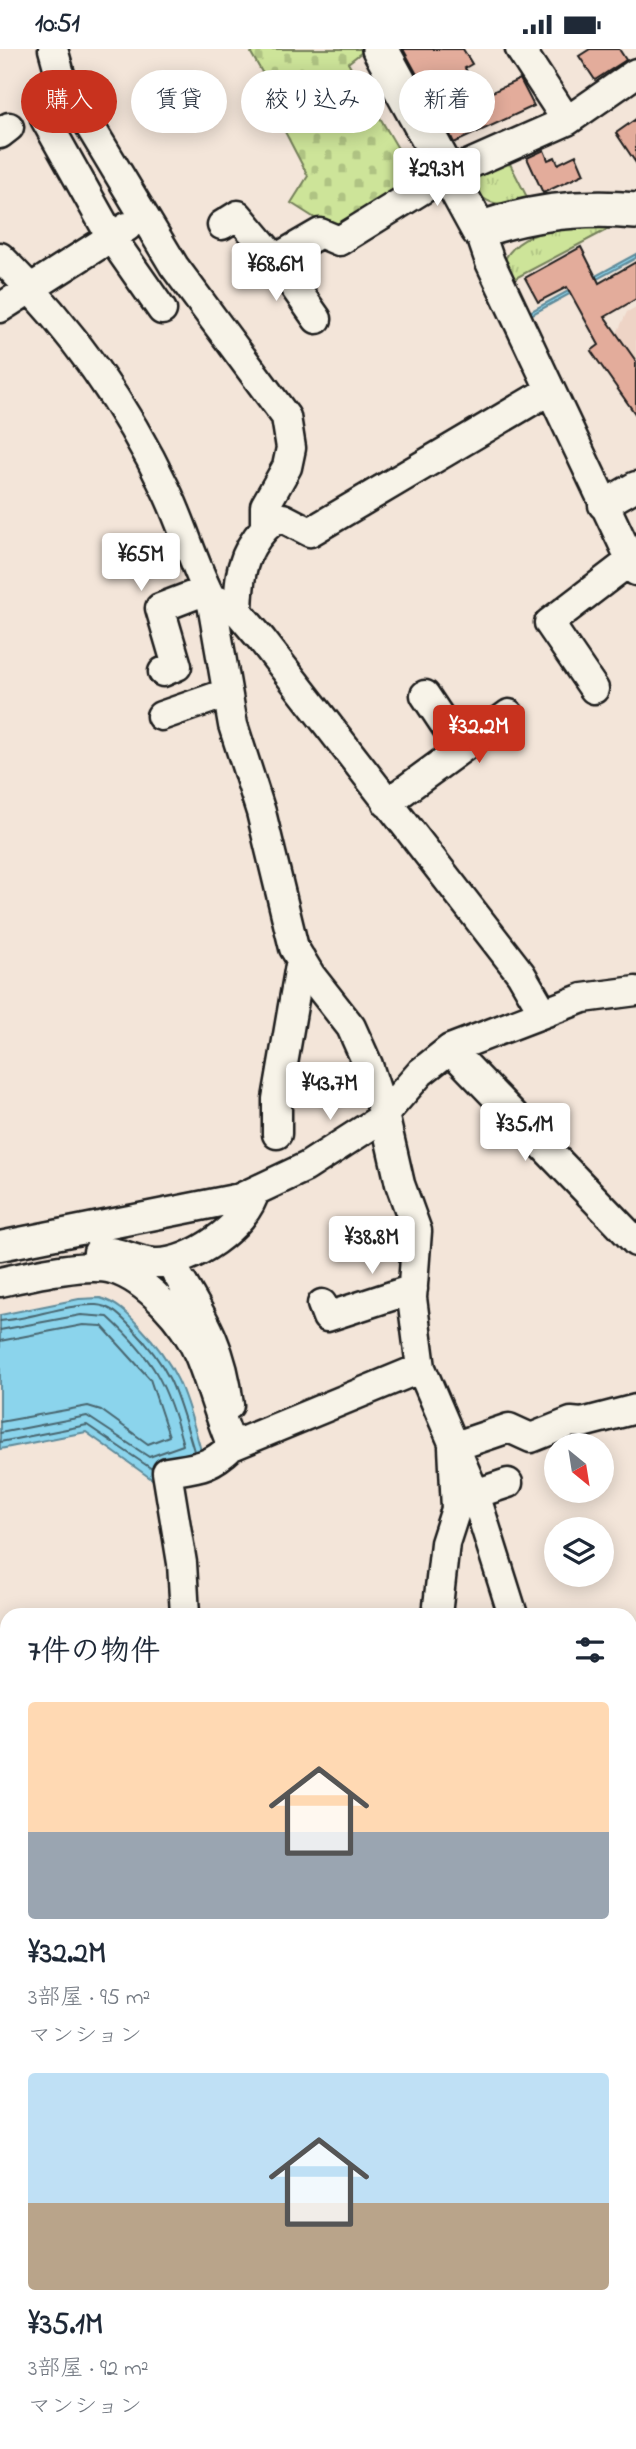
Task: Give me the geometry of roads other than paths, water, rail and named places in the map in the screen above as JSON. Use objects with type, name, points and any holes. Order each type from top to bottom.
[{"type":"main road","points":[[380,49],[479,230],[509,220],[569,210],[636,211]]},
{"type":"street","points":[[53,49],[61,78],[174,266],[286,417],[291,448],[287,467],[265,506],[265,528]]},
{"type":"street","points":[[520,49],[567,121]]},
{"type":"street","points":[[275,259],[320,233],[339,241],[447,173],[567,121],[636,73]]},
{"type":"street","points":[[54,133],[111,237],[162,310]]},
{"type":"street","points":[[222,225],[238,215],[275,259],[317,319]]},
{"type":"street","points":[[0,308],[143,217]]},
{"type":"street","points":[[479,230],[550,390],[633,566],[549,623],[594,689]]},
{"type":"street","points":[[0,257],[99,373],[136,433],[167,492],[188,551],[209,594],[233,725],[261,812],[294,948],[351,1027],[368,1065],[384,1114],[400,1184],[417,1231],[413,1289],[421,1368],[475,1494],[511,1608]]},
{"type":"street","points":[[238,612],[239,576],[243,561],[253,542],[274,520],[283,518],[310,532],[550,390]]},
{"type":"street","points":[[603,505],[636,486]]},
{"type":"street","points":[[163,672],[177,666],[160,608],[209,594],[238,612],[521,974],[543,1012]]},
{"type":"street","points":[[161,716],[227,693]]},
{"type":"street","points":[[425,695],[461,749]]},
{"type":"street","points":[[387,803],[509,715]]},
{"type":"street","points":[[276,1134],[277,1098],[301,959]]},
{"type":"street","points":[[0,1246],[240,1198],[306,1167],[384,1114],[421,1072],[450,1049],[583,998],[634,995]]},
{"type":"street","points":[[450,1049],[636,1242]]},
{"type":"street","points":[[7,1281],[23,1272],[108,1251],[153,1263],[170,1262],[217,1241],[252,1205],[255,1191]]},
{"type":"street","points":[[170,1262],[216,1341],[225,1373],[232,1446]]},
{"type":"street","points":[[7,1281],[91,1267],[112,1269],[134,1280],[156,1299],[198,1353],[232,1446]]},
{"type":"street","points":[[322,1304],[327,1317],[413,1289]]},
{"type":"street","points":[[185,1608],[182,1563],[167,1472],[207,1466],[218,1461],[232,1446],[421,1368]]},
{"type":"street","points":[[453,1447],[509,1427],[531,1438],[571,1422],[582,1423],[636,1409]]},
{"type":"street","points":[[438,1608],[445,1543],[456,1509],[453,1447]]},
{"type":"street","points":[[475,1494],[508,1483]]},
{"type":"water","points":[[636,254],[636,258],[527,317],[526,314]]},
{"type":"water","points":[[100,1298],[126,1313],[154,1342],[165,1358],[182,1389],[204,1461],[165,1465],[153,1480],[86,1432],[0,1449],[0,1315],[79,1299]]}]
